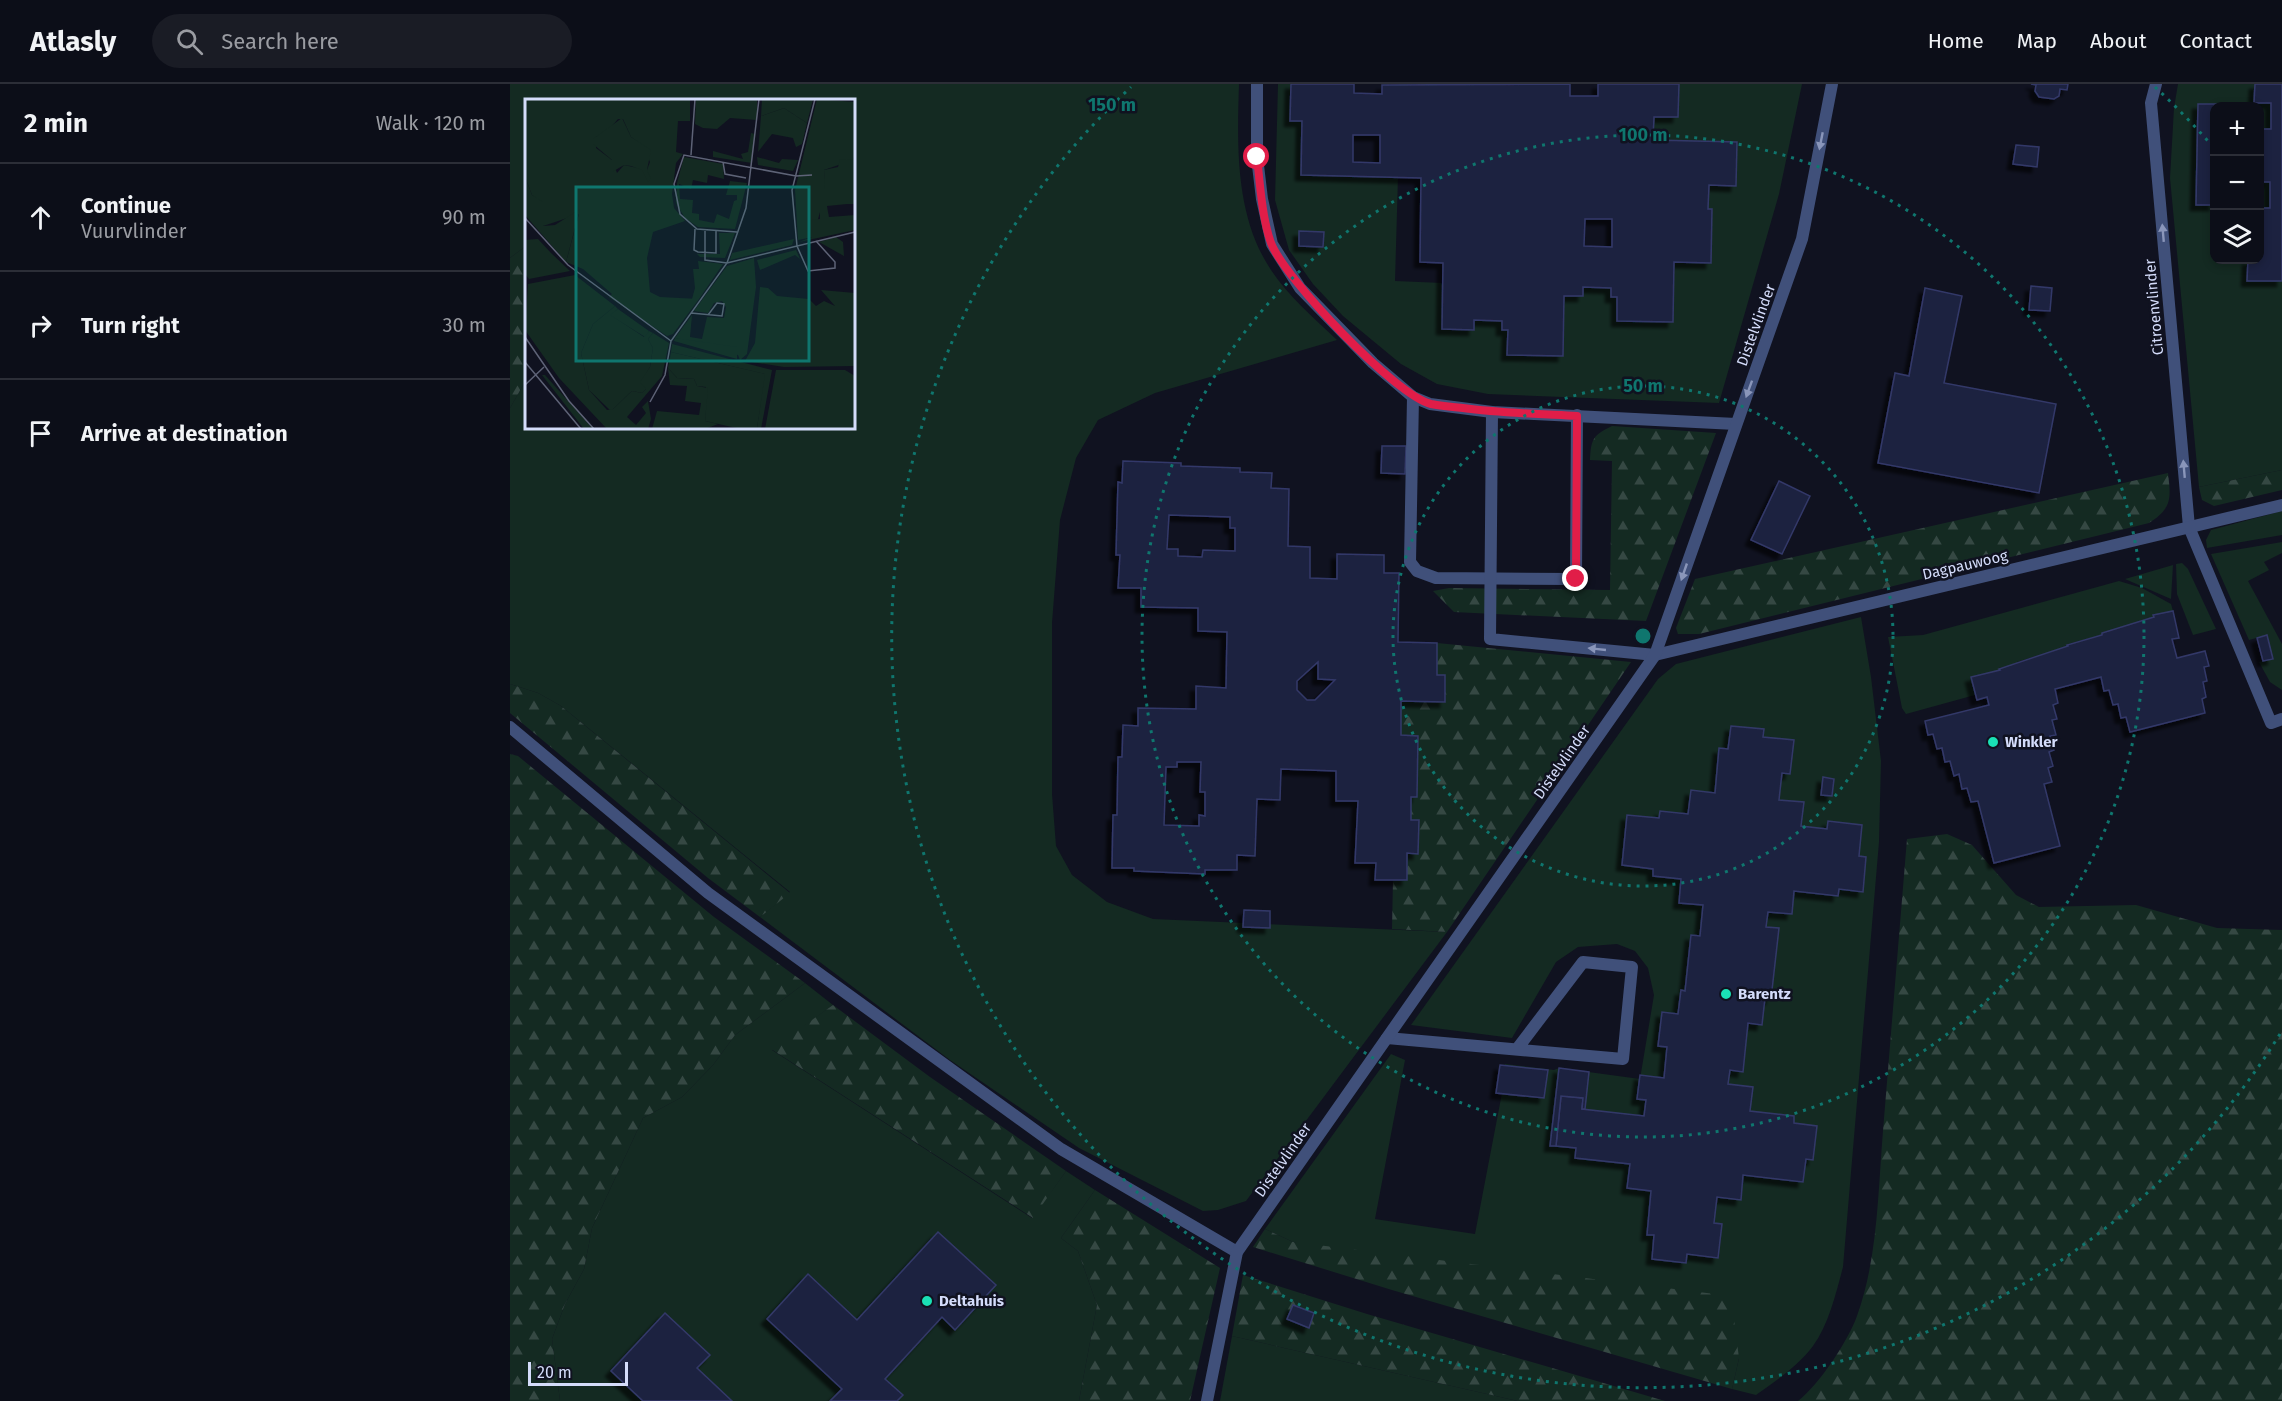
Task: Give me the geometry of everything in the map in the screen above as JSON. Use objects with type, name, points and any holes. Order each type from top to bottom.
[{"type":"lane","points":[[1257,84],[1257,157],[1262,199],[1272,244],[1300,288],[1373,363],[1413,396],[1430,404],[1492,412],[1736,424]]},
{"type":"lane","name":"Distelvlinder","points":[[1207,1401],[1237,1252],[1655,655],[1803,239],[1832,84]]},
{"type":"lane","name":"Citroenvlinder","points":[[2156,84],[2151,103],[2189,527],[2271,723],[2282,719]]},
{"type":"lane","points":[[1413,396],[1410,561],[1417,571],[1436,578],[1576,579],[1577,416]]},
{"type":"lane","points":[[1490,579],[1492,412]]},
{"type":"lane","name":"Dagpauwoog","points":[[1490,579],[1490,639],[1655,655],[2282,505]]},
{"type":"lane","points":[[510,727],[708,893],[1042,1135],[1071,1155],[1237,1252]]},
{"type":"lane","points":[[1387,1038],[1623,1059],[1632,967],[1583,962],[1517,1049]]},
{"type":"green space","points":[[510,84],[1239,84],[1238,132],[1241,180],[1251,227],[1259,249],[1285,289],[1337,340],[1155,393],[1098,420],[1076,458],[1060,520],[1052,623],[1052,794],[1056,846],[1072,875],[1107,902],[1153,919],[1447,932],[1246,1201],[1218,1210],[1203,1211],[1079,1148],[950,1060],[760,917],[790,892],[561,706],[538,693],[510,684],[510,408],[525,382],[525,429],[855,429],[855,99],[525,99],[525,247],[510,258]]},
{"type":"green space","points":[[1278,84],[1291,84],[1290,120],[1302,121],[1301,175],[1398,177],[1395,281],[1443,283],[1442,328],[1473,330],[1474,320],[1502,321],[1502,330],[1508,330],[1507,355],[1563,356],[1564,296],[1582,296],[1583,287],[1611,288],[1617,297],[1617,321],[1672,322],[1674,262],[1711,263],[1712,209],[1708,209],[1709,185],[1736,186],[1737,142],[1653,140],[1654,117],[1679,84],[1802,84],[1779,194],[1719,403],[1488,394],[1437,384],[1401,364],[1343,316],[1313,284],[1289,250],[1275,200]]},
{"type":"green space","points":[[2178,84],[2282,84],[2282,470],[2199,487],[2170,178],[2174,108]]},
{"type":"green space","points":[[525,247],[525,382],[510,408],[510,258]]},
{"type":"green space","points":[[1612,426],[1716,433],[1646,621],[1454,612],[1433,591],[1449,588],[1610,590],[1612,461],[1590,460],[1594,438]]},
{"type":"green space","points":[[2282,470],[2282,490],[2214,506],[2202,500],[2199,487]]},
{"type":"green space","points":[[2168,473],[2170,490],[2168,502],[2162,513],[2149,523],[1699,634],[1678,634],[1676,628],[1695,579]]},
{"type":"green space","points":[[2282,511],[2282,535],[2207,548],[2206,540],[2211,530]]},
{"type":"green space","points":[[2282,542],[2282,553],[2264,562],[2269,570],[2248,581],[2282,644],[2282,690],[2270,682],[2259,662],[2273,659],[2267,635],[2249,640],[2211,554]]},
{"type":"green space","points":[[2182,563],[2188,569],[2216,629],[2193,635],[2177,594],[2176,564]]},
{"type":"green space","points":[[2173,565],[2171,599],[2125,579]]},
{"type":"green space","points":[[2119,581],[2142,588],[2171,604],[2173,611],[2154,615],[2154,617],[2102,633],[2102,635],[2068,644],[2068,646],[2017,662],[2017,664],[1999,668],[2000,670],[1971,677],[1975,695],[1906,714],[1902,708],[1888,637],[1923,635]]},
{"type":"green space","points":[[1861,617],[1881,761],[1879,842],[1843,1267],[1831,1308],[1819,1337],[1801,1360],[1756,1395],[1732,1389],[1739,1358],[1293,1242],[1265,1229],[1391,1054],[1405,1060],[1375,1219],[1475,1234],[1502,1093],[1505,1064],[1554,1070],[1559,1068],[1640,1079],[1654,995],[1648,968],[1635,951],[1617,944],[1578,947],[1556,962],[1512,1038],[1411,1025],[1658,679],[1676,664]]},
{"type":"green space","points":[[1437,643],[1631,662],[1447,932],[1392,929],[1393,880],[1407,880],[1407,853],[1418,853],[1419,820],[1411,820],[1411,797],[1417,797],[1418,736],[1401,735],[1401,701],[1445,702],[1445,676],[1437,675]]},
{"type":"green space","points":[[510,684],[538,693],[561,706],[790,893],[760,917],[708,878],[510,713]]},
{"type":"green space","points":[[510,754],[518,756],[714,917],[805,983],[735,1035],[713,1065],[682,1097],[643,1118],[592,1228],[584,1269],[565,1304],[552,1339],[560,1401],[510,1401]]},
{"type":"green space","points":[[1947,834],[1972,845],[2016,895],[2039,907],[2136,905],[2217,928],[2282,930],[2282,1401],[1798,1401],[1824,1374],[1847,1338],[1857,1316],[1869,1271],[1878,1201],[1907,839]]},
{"type":"green space","points":[[805,983],[833,1005],[772,1050],[1032,1218],[1066,1171],[1095,1190],[1061,1238],[1078,1251],[1097,1305],[1079,1401],[560,1401],[552,1339],[565,1304],[584,1269],[592,1228],[643,1118],[682,1097],[713,1065],[735,1035]]},
{"type":"green space","points":[[833,1005],[930,1077],[1066,1171],[1033,1218],[771,1049]]},
{"type":"green space","points":[[1095,1190],[1220,1268],[1190,1401],[1079,1401],[1097,1305],[1078,1251],[1061,1238]]},
{"type":"green space","points":[[1265,1229],[1293,1242],[1731,1296],[1739,1358],[1732,1389],[1253,1247]]},
{"type":"green space","points":[[1243,1275],[1367,1314],[1665,1401],[1518,1401],[1232,1336]]},
{"type":"green space","points":[[1232,1336],[1518,1401],[1220,1401]]},
{"type":"building","points":[[1291,84],[1354,84],[1354,93],[1382,94],[1382,85],[1570,84],[1570,96],[1598,96],[1598,84],[1679,84],[1678,117],[1654,117],[1653,140],[1737,142],[1736,186],[1709,185],[1708,209],[1712,209],[1711,263],[1674,262],[1673,322],[1617,321],[1617,297],[1611,297],[1611,288],[1583,287],[1583,296],[1564,296],[1563,356],[1507,355],[1508,330],[1502,330],[1502,321],[1474,320],[1474,330],[1442,329],[1443,263],[1420,262],[1421,178],[1301,175],[1302,121],[1290,121]],"holes":[[[1353,135],[1380,135],[1380,163],[1353,162]],[[1585,219],[1612,219],[1612,247],[1584,246]]]},
{"type":"building","points":[[2031,84],[2068,84],[2067,90],[2060,89],[2059,96],[2054,99],[2039,97],[2035,91],[2036,85]]},
{"type":"building","points":[[2255,84],[2282,84],[2282,281],[2247,281],[2248,264],[2264,264],[2264,208],[2270,208],[2270,182],[2264,182],[2264,129],[2271,129],[2271,103],[2254,102]]},
{"type":"building","points":[[2198,104],[2210,104],[2210,205],[2196,205]]},
{"type":"building","points":[[2016,145],[2039,147],[2037,167],[2013,164]]},
{"type":"building","points":[[1299,231],[1324,232],[1323,247],[1299,246]]},
{"type":"building","points":[[2031,286],[2052,288],[2050,311],[2029,310]]},
{"type":"building","points":[[1925,288],[1962,296],[1944,383],[2056,404],[2039,493],[1878,463],[1895,373],[1909,376]]},
{"type":"building","points":[[1382,446],[1406,446],[1405,474],[1381,473]]},
{"type":"building","points":[[1123,461],[1181,463],[1181,466],[1240,468],[1240,472],[1272,473],[1271,488],[1289,489],[1288,546],[1310,547],[1310,578],[1337,579],[1337,554],[1384,555],[1384,573],[1399,573],[1398,642],[1437,643],[1437,675],[1445,675],[1445,702],[1401,701],[1401,735],[1418,736],[1417,797],[1411,797],[1411,820],[1419,820],[1418,854],[1407,853],[1407,880],[1375,880],[1376,863],[1355,863],[1358,801],[1336,801],[1336,771],[1281,769],[1280,800],[1257,799],[1255,856],[1237,855],[1237,870],[1205,870],[1205,874],[1112,868],[1113,815],[1117,815],[1118,757],[1122,757],[1123,725],[1138,726],[1138,708],[1196,709],[1196,686],[1226,688],[1227,632],[1198,631],[1198,608],[1141,607],[1141,588],[1118,588],[1120,555],[1116,555],[1118,482],[1122,483]],"holes":[[[1169,515],[1230,517],[1230,528],[1235,528],[1235,551],[1203,550],[1202,557],[1178,556],[1178,549],[1167,549]],[[1318,662],[1318,679],[1335,680],[1315,700],[1307,700],[1297,690],[1297,681]],[[1177,762],[1201,762],[1200,792],[1205,792],[1205,816],[1199,815],[1199,826],[1164,825],[1166,767],[1177,767]]]},
{"type":"building","points":[[1779,481],[1810,496],[1782,554],[1751,540]]},
{"type":"building","name":"Winkler","points":[[2173,611],[2179,638],[2172,639],[2177,658],[2205,651],[2209,666],[2204,667],[2207,681],[2203,682],[2206,697],[2202,699],[2205,713],[2130,732],[2126,717],[2121,718],[2118,704],[2113,705],[2109,690],[2104,691],[2101,677],[2055,689],[2058,703],[2053,705],[2057,719],[2052,720],[2056,735],[2050,736],[2054,750],[2049,752],[2053,766],[2048,768],[2052,782],[2044,784],[2060,846],[1994,863],[1978,801],[1971,802],[1967,788],[1962,789],[1959,774],[1954,776],[1950,761],[1945,762],[1942,748],[1937,749],[1933,734],[1928,735],[1925,721],[1989,705],[1987,697],[1977,700],[1971,677],[2000,670],[2067,645],[2154,617],[2153,615]]},
{"type":"building","points":[[2267,635],[2273,659],[2263,661],[2257,638]]},
{"type":"building","name":"Barentz","points":[[1731,726],[1764,729],[1763,737],[1794,740],[1790,774],[1782,773],[1779,800],[1804,802],[1801,826],[1827,829],[1828,821],[1862,825],[1859,856],[1866,857],[1863,892],[1839,889],[1838,896],[1794,891],[1792,914],[1768,912],[1766,927],[1779,928],[1771,999],[1765,998],[1762,1025],[1748,1023],[1743,1072],[1730,1070],[1728,1084],[1753,1087],[1750,1111],[1794,1116],[1794,1123],[1817,1126],[1813,1160],[1806,1159],[1803,1182],[1743,1175],[1741,1200],[1717,1197],[1714,1223],[1722,1224],[1718,1258],[1687,1254],[1686,1263],[1652,1259],[1654,1235],[1647,1235],[1651,1191],[1627,1188],[1630,1164],[1575,1158],[1576,1148],[1556,1146],[1561,1096],[1583,1098],[1582,1109],[1644,1116],[1646,1100],[1637,1099],[1640,1075],[1664,1078],[1667,1047],[1658,1046],[1662,1012],[1678,1014],[1681,990],[1685,991],[1691,935],[1700,936],[1703,905],[1679,903],[1681,879],[1653,876],[1653,869],[1622,865],[1627,815],[1659,818],[1660,811],[1688,814],[1691,790],[1715,793],[1719,748],[1728,749]]},
{"type":"building","points":[[1823,777],[1834,779],[1832,796],[1821,795]]},
{"type":"building","points":[[1244,910],[1270,911],[1270,928],[1243,927]]},
{"type":"building","points":[[1500,1065],[1548,1070],[1544,1098],[1496,1093]]},
{"type":"building","points":[[1559,1068],[1589,1072],[1585,1109],[1582,1109],[1583,1098],[1561,1096],[1556,1146],[1550,1146]]},
{"type":"building","name":"Deltahuis","points":[[938,1232],[996,1285],[955,1330],[942,1317],[885,1379],[903,1395],[897,1401],[830,1401],[842,1389],[767,1319],[808,1274],[857,1320]]},
{"type":"building","points":[[1293,1305],[1314,1313],[1309,1328],[1287,1319]]},
{"type":"building","points":[[665,1313],[710,1355],[697,1368],[732,1401],[643,1401],[611,1371]]},
{"type":"place","name":"Winkler","points":[[1993,742]]},
{"type":"place","name":"Barentz","points":[[1726,994]]},
{"type":"place","name":"Deltahuis","points":[[927,1301]]},
{"type":"route","points":[[1257,157],[1262,199],[1272,244],[1300,288],[1373,363],[1413,396],[1430,404],[1492,412],[1577,416],[1576,579]]}]
